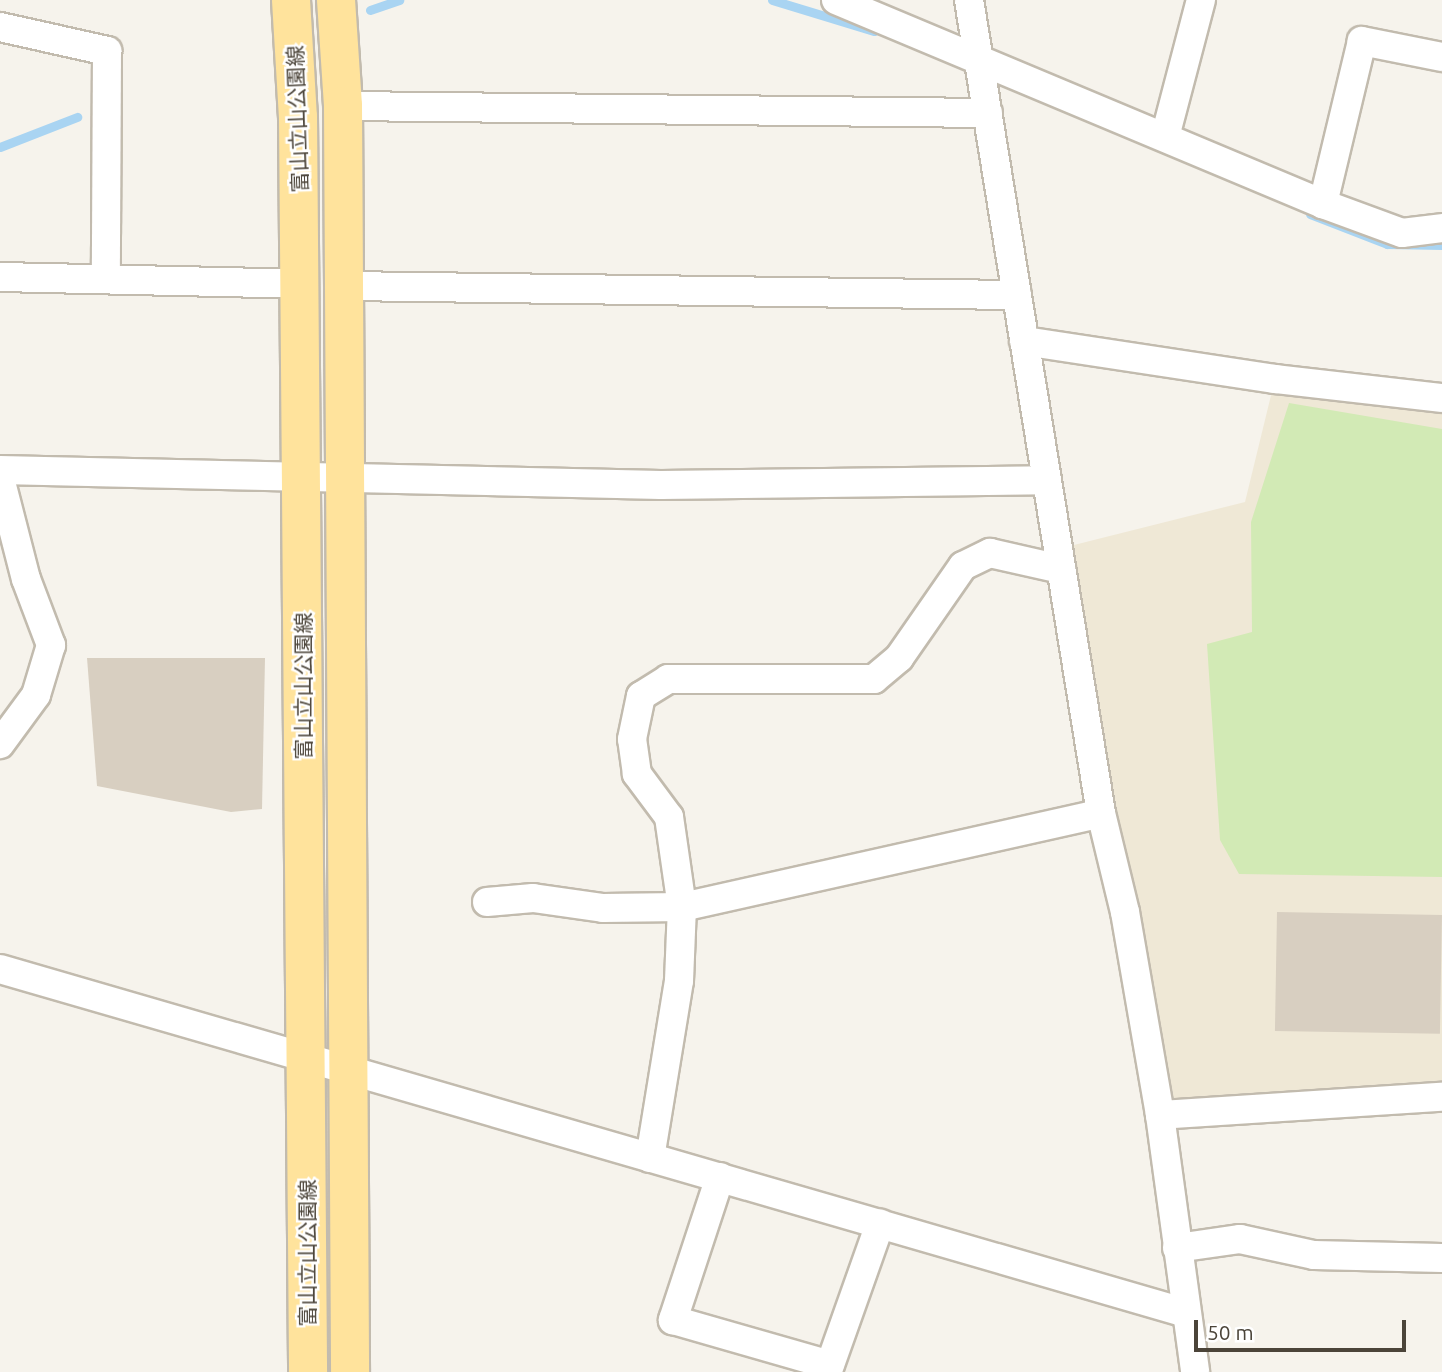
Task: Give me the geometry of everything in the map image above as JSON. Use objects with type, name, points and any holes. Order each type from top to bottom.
[{"type":"main road","name":"富山立山公園線","points":[[291,0],[298,117],[307,1372]]},
{"type":"main road","name":"富山立山公園線","points":[[336,0],[343,106],[349,1372]]},
{"type":"street","points":[[836,0],[1323,204],[1402,233],[1442,229]]},
{"type":"street","points":[[969,0],[1101,813],[1125,912],[1160,1115],[1195,1372]]},
{"type":"street","points":[[1165,137],[1201,0]]},
{"type":"street","points":[[0,27],[107,51],[106,279]]},
{"type":"street","points":[[1323,204],[1362,41],[1442,57]]},
{"type":"street","points":[[343,106],[988,113]]},
{"type":"street","points":[[0,277],[299,284]]},
{"type":"street","points":[[344,286],[1017,295]]},
{"type":"street","points":[[1024,341],[1275,379],[1442,398]]},
{"type":"street","points":[[0,470],[301,474],[661,485],[1047,480]]},
{"type":"street","points":[[0,478],[26,579],[51,645],[36,695],[0,744]]},
{"type":"street","points":[[650,1157],[679,981],[682,907],[669,817],[637,774],[632,739],[641,696],[668,679],[874,678],[899,658],[963,566],[990,553],[1061,569]]},
{"type":"street","points":[[487,902],[533,898],[603,908],[682,907],[1101,813]]},
{"type":"street","points":[[0,969],[349,1073],[720,1177],[1186,1313]]},
{"type":"street","points":[[1160,1115],[1442,1097]]},
{"type":"street","points":[[720,1177],[673,1320],[830,1365],[880,1224]]},
{"type":"street","points":[[1177,1248],[1240,1238],[1314,1255],[1442,1258]]},
{"type":"shaded area","points":[[1275,379],[1442,398],[1442,1097],[1160,1115],[1058,549],[1245,502]]},
{"type":"green space","points":[[1289,403],[1442,429],[1442,877],[1239,874],[1220,840],[1207,644],[1252,632],[1251,522]]},
{"type":"building","points":[[87,658],[265,658],[262,809],[231,812],[97,786]]},
{"type":"building","points":[[1277,912],[1442,915],[1440,1034],[1275,1031]]},
{"type":"waterway","points":[[370,10],[399,0]]},
{"type":"waterway","points":[[772,0],[874,31]]},
{"type":"waterway","points":[[0,147],[77,117]]},
{"type":"waterway","points":[[1310,214],[1387,244],[1442,245]]}]
